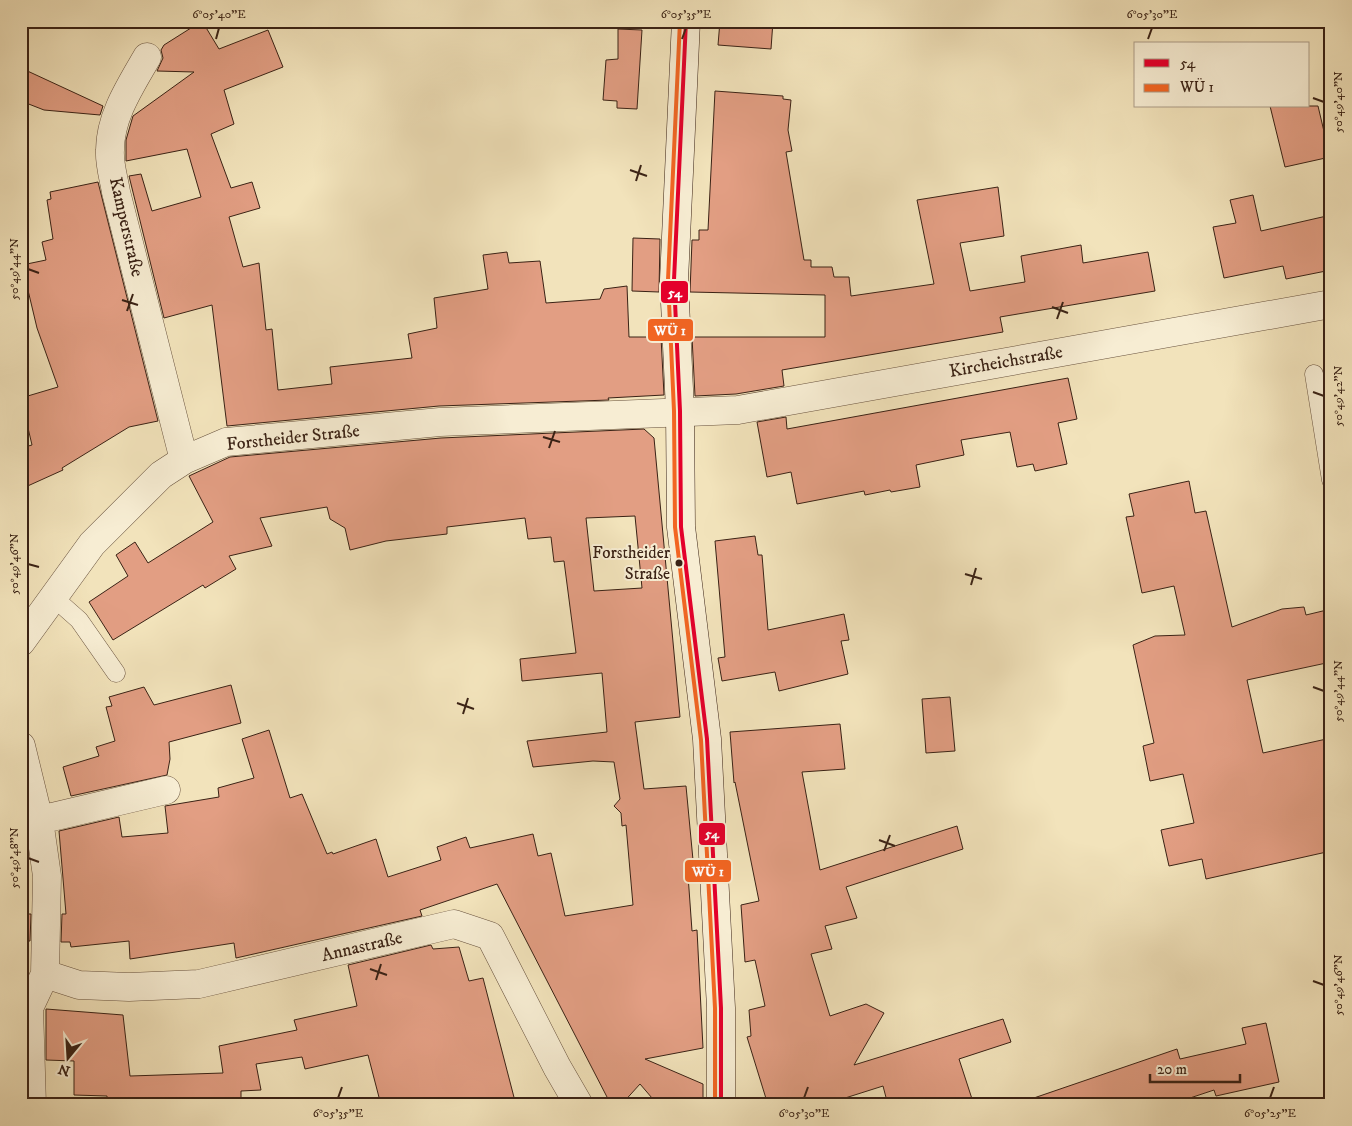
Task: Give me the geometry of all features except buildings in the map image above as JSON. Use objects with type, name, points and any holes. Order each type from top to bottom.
[{"type":"street","points":[[686,21],[674,280],[680,411],[681,527],[707,739],[721,1008],[721,1105]]},
{"type":"street","name":"Kamperstraße","points":[[147,57],[124,96],[114,124],[110,150],[116,192],[184,460]]},
{"type":"street","name":"Kircheichstraße","points":[[680,411],[738,410],[1331,304]]},
{"type":"street","name":"Forstheider Straße","points":[[21,642],[92,544],[161,475],[184,460],[226,442],[440,422],[680,411]]},
{"type":"street","points":[[21,746],[30,821],[47,876],[45,974],[29,1008],[32,1105]]},
{"type":"street","points":[[30,821],[166,790]]},
{"type":"street","name":"Annastraße","points":[[45,974],[79,985],[129,988],[199,984],[454,924],[490,936],[557,1067],[579,1105]]},
{"type":"lane","points":[[1314,374],[1331,480]]},
{"type":"lane","points":[[54,597],[79,620],[116,673]]},
{"type":"transit line","points":[[680,21],[668,280],[674,411],[675,527],[701,740],[715,1008],[715,1105]]},
{"type":"transit line","name":"54","points":[[686,21],[674,280],[680,411],[681,527],[707,739],[721,1008],[721,1105]]},
{"type":"place","name":"Forstheider Straße","points":[[679,563]]}]
